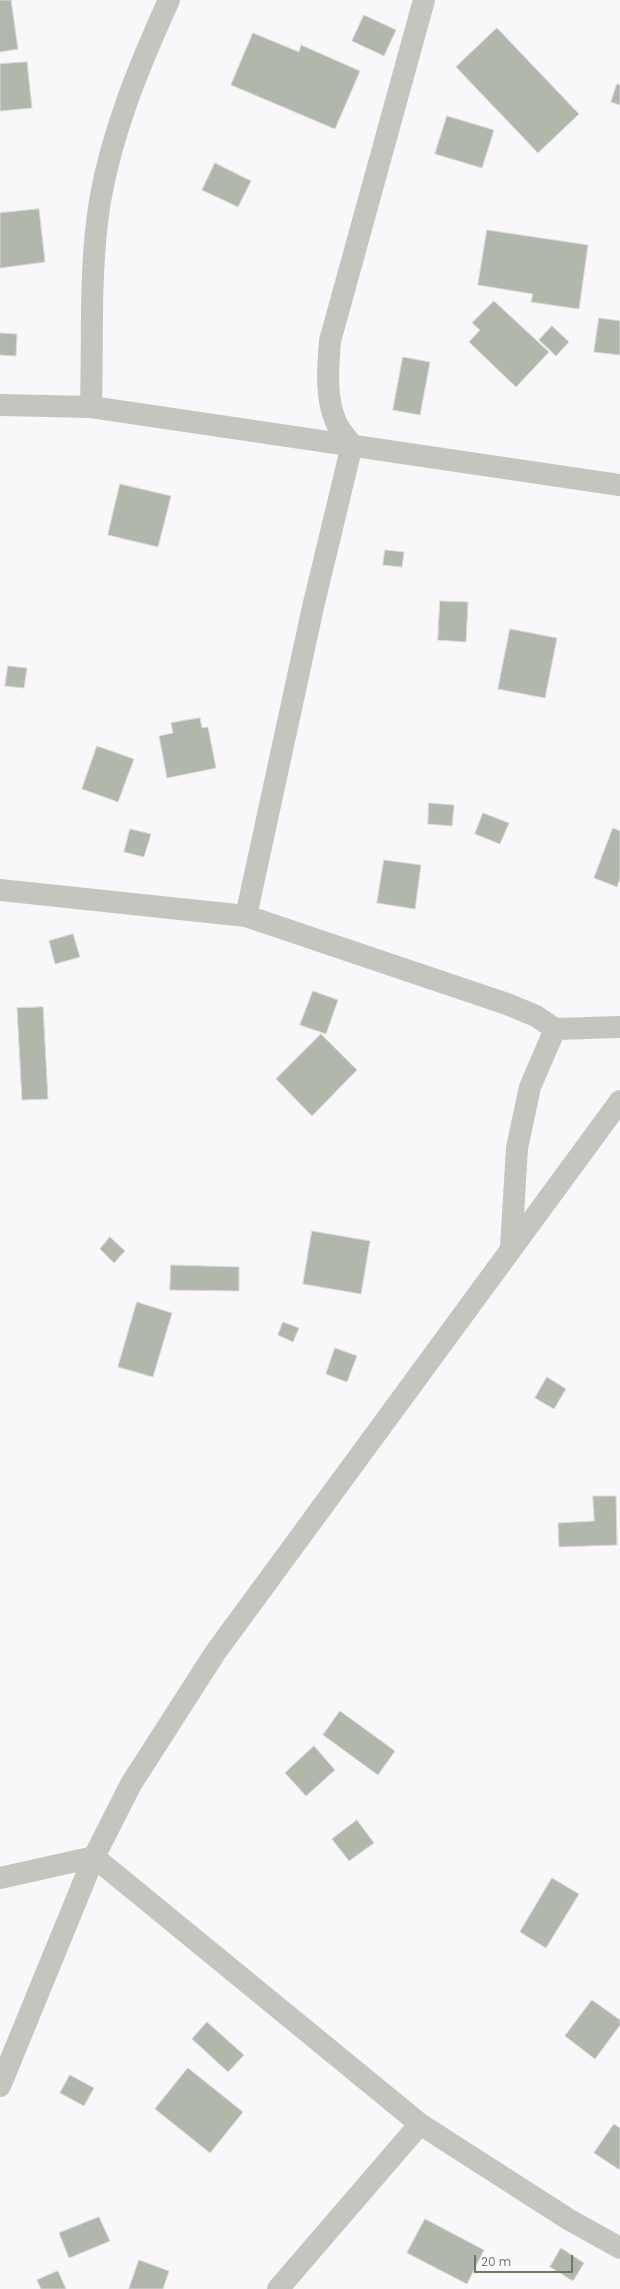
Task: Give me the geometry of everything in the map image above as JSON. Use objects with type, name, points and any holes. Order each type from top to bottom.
[{"type":"street","points":[[91,407],[95,252],[100,202],[110,155],[117,133],[144,54],[169,0]]},
{"type":"street","points":[[246,916],[313,607],[352,445],[336,423],[330,402],[328,376],[330,341],[424,0]]},
{"type":"street","points":[[0,406],[91,407],[620,485]]},
{"type":"street","points":[[0,890],[246,916],[507,1004],[536,1016],[555,1029],[620,1027]]},
{"type":"street","points":[[511,1248],[517,1148],[530,1086],[555,1029]]},
{"type":"street","points":[[0,2086],[94,1857],[131,1784],[214,1653],[620,1101]]},
{"type":"street","points":[[0,1878],[94,1857]]},
{"type":"street","points":[[94,1857],[420,2124],[562,2215],[620,2248]]},
{"type":"street","points":[[278,2289],[420,2124]]},
{"type":"building","points":[[0,0],[11,0],[18,49],[0,52]]},
{"type":"building","points":[[364,15],[396,30],[384,56],[352,41]]},
{"type":"building","points":[[497,28],[579,114],[538,153],[456,67]]},
{"type":"building","points":[[253,33],[299,52],[301,45],[360,71],[335,129],[231,85]]},
{"type":"building","points":[[27,62],[32,108],[0,111],[0,64]]},
{"type":"building","points":[[617,84],[620,85],[620,105],[611,102]]},
{"type":"building","points":[[447,116],[494,130],[482,168],[435,154]]},
{"type":"building","points":[[215,163],[251,181],[238,207],[202,190]]},
{"type":"building","points":[[39,209],[45,262],[0,268],[0,213]]},
{"type":"building","points":[[487,230],[588,245],[579,309],[531,302],[533,294],[478,285]]},
{"type":"building","points":[[494,301],[549,352],[516,387],[469,342],[480,330],[472,323]]},
{"type":"building","points":[[599,318],[620,321],[620,355],[594,352]]},
{"type":"building","points":[[552,326],[569,342],[556,356],[539,340]]},
{"type":"building","points":[[0,333],[17,334],[16,356],[0,355]]},
{"type":"building","points":[[403,357],[430,362],[420,415],[393,410]]},
{"type":"building","points":[[120,484],[171,496],[158,547],[108,535]]},
{"type":"building","points":[[385,550],[404,552],[402,567],[383,565]]},
{"type":"building","points":[[440,601],[468,602],[466,642],[438,640]]},
{"type":"building","points":[[510,629],[557,638],[545,698],[498,689]]},
{"type":"building","points":[[8,666],[27,668],[24,688],[5,686]]},
{"type":"building","points":[[200,718],[202,728],[208,727],[216,768],[167,778],[159,736],[173,733],[171,723]]},
{"type":"building","points":[[97,746],[134,759],[118,802],[82,789]]},
{"type":"building","points":[[429,803],[454,805],[452,826],[428,824]]},
{"type":"building","points":[[483,813],[509,823],[500,844],[475,834]]},
{"type":"building","points":[[613,828],[620,831],[620,878],[617,887],[594,878]]},
{"type":"building","points":[[130,829],[151,834],[144,857],[124,852]]},
{"type":"building","points":[[384,860],[421,865],[415,909],[377,903]]},
{"type":"building","points":[[73,934],[80,957],[55,964],[49,941]]},
{"type":"building","points":[[313,991],[338,1000],[326,1034],[300,1025]]},
{"type":"building","points":[[43,1007],[48,1099],[22,1100],[17,1008]]},
{"type":"building","points":[[321,1034],[357,1070],[312,1116],[276,1079]]},
{"type":"building","points":[[312,1231],[370,1241],[361,1294],[303,1284]]},
{"type":"building","points":[[110,1237],[125,1251],[114,1263],[100,1249]]},
{"type":"building","points":[[171,1265],[239,1267],[239,1291],[170,1290]]},
{"type":"building","points":[[137,1302],[172,1313],[153,1377],[118,1367]]},
{"type":"building","points":[[283,1322],[299,1328],[293,1342],[278,1335]]},
{"type":"building","points":[[335,1348],[357,1356],[347,1382],[326,1374]]},
{"type":"building","points":[[547,1377],[566,1389],[554,1409],[535,1398]]},
{"type":"building","points":[[593,1496],[616,1496],[617,1545],[559,1547],[558,1523],[594,1521]]},
{"type":"building","points":[[340,1711],[395,1751],[378,1775],[323,1735]]},
{"type":"building","points":[[314,1746],[335,1770],[306,1796],[285,1773]]},
{"type":"building","points":[[357,1820],[374,1843],[349,1861],[332,1839]]},
{"type":"building","points":[[552,1878],[579,1894],[546,1948],[520,1932]]},
{"type":"building","points":[[592,2000],[620,2020],[620,2025],[595,2059],[565,2036]]},
{"type":"building","points":[[207,2022],[244,2055],[228,2072],[192,2039]]},
{"type":"building","points":[[188,2068],[243,2112],[210,2153],[155,2109]]},
{"type":"building","points":[[70,2075],[94,2088],[84,2106],[60,2093]]},
{"type":"building","points":[[614,2124],[620,2128],[620,2170],[594,2153]]},
{"type":"building","points":[[99,2217],[110,2241],[69,2258],[59,2233]]},
{"type":"building","points":[[425,2219],[484,2250],[467,2284],[407,2253]]},
{"type":"building","points":[[561,2248],[584,2263],[573,2281],[550,2267]]},
{"type":"building","points":[[139,2260],[169,2271],[163,2289],[129,2289]]},
{"type":"building","points":[[58,2271],[66,2289],[41,2289],[37,2280]]}]
